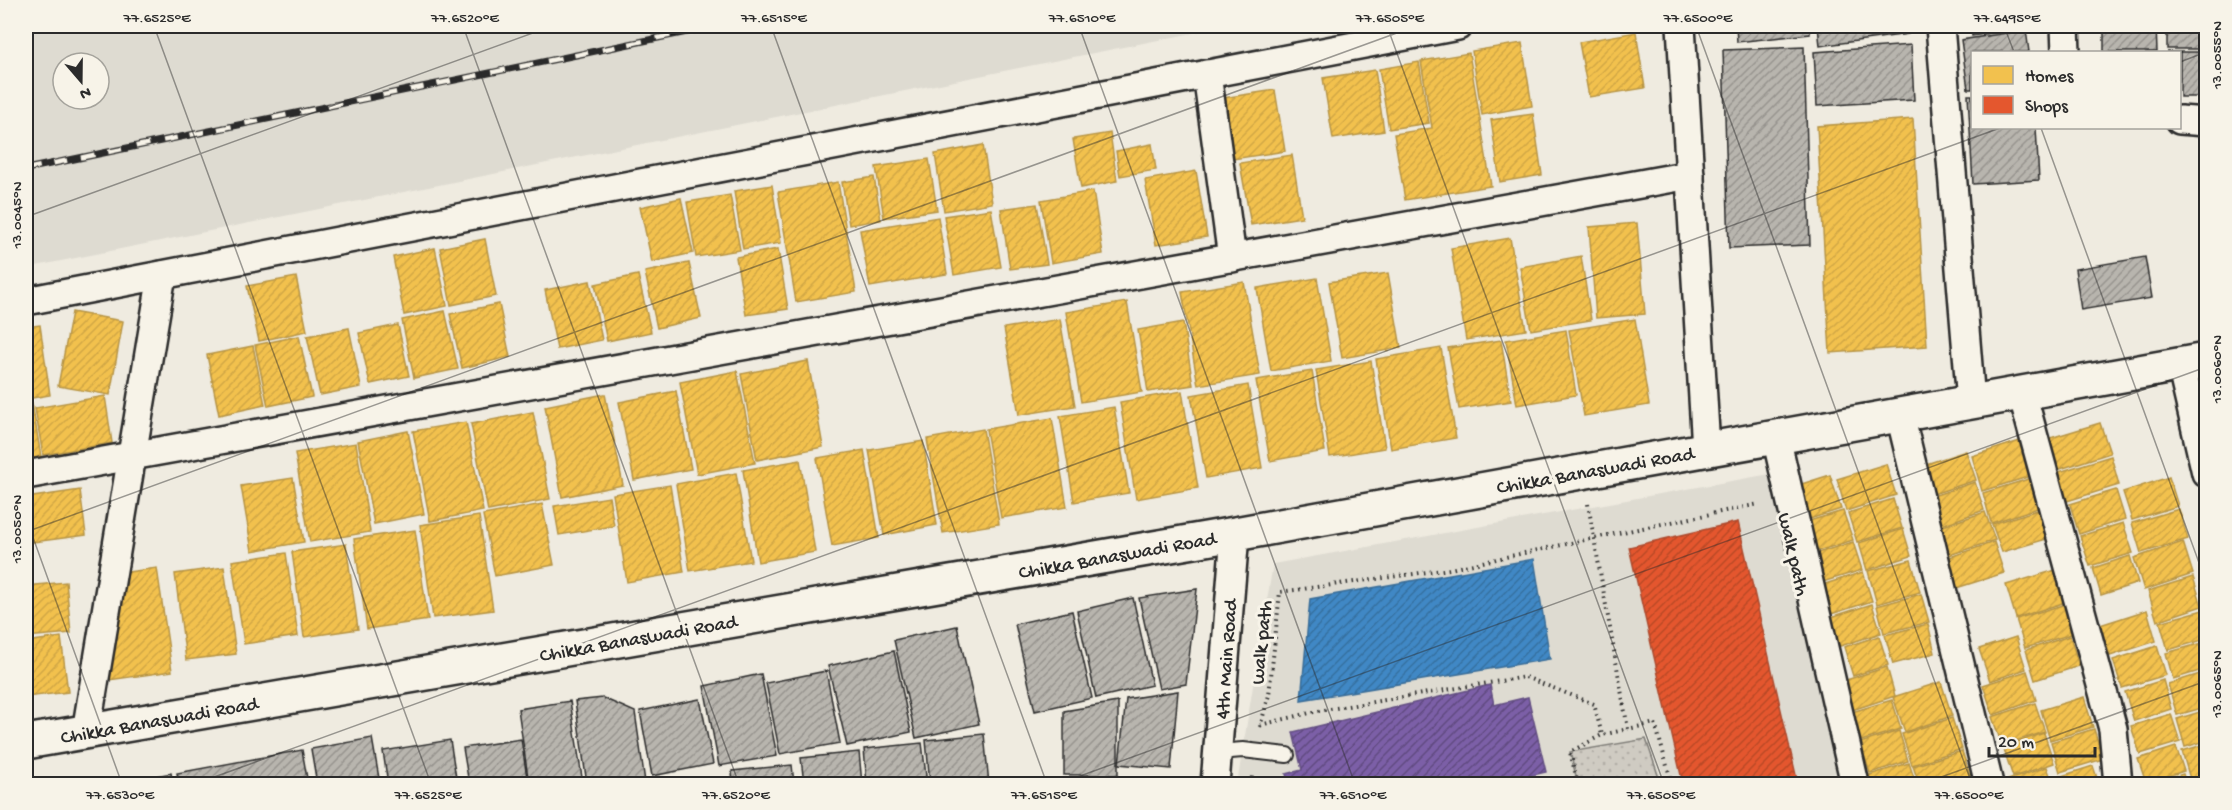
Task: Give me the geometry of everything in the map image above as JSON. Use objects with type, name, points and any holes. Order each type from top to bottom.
[{"type":"main road","name":"Chikka Banaswadi Road","points":[[26,742],[1234,534],[2194,362]]},
{"type":"street","points":[[26,301],[1458,26]]},
{"type":"street","points":[[1681,26],[1706,449]]},
{"type":"street","points":[[1940,26],[1971,402]]},
{"type":"street","points":[[2065,26],[2066,51]]},
{"type":"street","points":[[1207,74],[1232,258]]},
{"type":"street","points":[[2181,120],[2206,122]]},
{"type":"street","points":[[26,475],[1690,175]]},
{"type":"street","points":[[86,732],[130,456],[162,275]]},
{"type":"street","points":[[2194,362],[2206,473]]},
{"type":"street","points":[[2022,393],[2113,729],[2118,784]]},
{"type":"street","points":[[1900,415],[1989,784]]},
{"type":"street","points":[[1776,437],[1855,784]]},
{"type":"street","name":"4th Main Road","points":[[1215,784],[1234,534]]},
{"type":"lane","points":[[1218,752],[1287,755]]},
{"type":"path","name":"walk path","points":[[1251,784],[1260,725],[1269,695],[1280,592],[1450,569],[1767,503]]},
{"type":"path","points":[[1594,538],[1628,729]]},
{"type":"path","points":[[1260,725],[1318,711],[1525,677],[1594,704],[1602,735]]},
{"type":"path","points":[[1578,784],[1570,752],[1602,735],[1655,723],[1672,784]]},
{"type":"shaded area","points":[[26,26],[1228,26],[26,268]]},
{"type":"shaded area","points":[[1770,474],[1842,784],[1237,784],[1273,564]]},
{"type":"shaded area","points":[[1646,739],[1661,784],[1578,784],[1570,752]]},
{"type":"building: Homes","points":[[1636,32],[1645,88],[1589,97],[1579,42]]},
{"type":"building: Homes","points":[[1522,43],[1532,106],[1482,115],[1472,51]]},
{"type":"building: Homes","points":[[1469,53],[1491,186],[1405,200],[1394,134],[1432,128],[1421,61]]},
{"type":"building: Homes","points":[[1419,62],[1429,123],[1389,129],[1379,69]]},
{"type":"building: Homes","points":[[1375,70],[1384,131],[1333,139],[1323,78]]},
{"type":"building: Homes","points":[[1275,90],[1285,151],[1233,159],[1223,98]]},
{"type":"building: Homes","points":[[1533,114],[1542,175],[1500,182],[1491,120]]},
{"type":"building: Homes","points":[[1913,119],[1927,346],[1830,353],[1817,126]]},
{"type":"building: Homes","points":[[1110,133],[1117,181],[1081,188],[1073,139]]},
{"type":"building: Homes","points":[[1152,144],[1156,170],[1120,176],[1116,151]]},
{"type":"building: Homes","points":[[983,145],[992,203],[944,211],[935,154]]},
{"type":"building: Homes","points":[[1292,155],[1302,217],[1251,225],[1240,163]]},
{"type":"building: Homes","points":[[929,159],[937,210],[884,218],[876,167]]},
{"type":"building: Homes","points":[[1196,171],[1207,237],[1156,245],[1145,180]]},
{"type":"building: Homes","points":[[874,177],[881,220],[849,225],[842,182]]},
{"type":"building: Homes","points":[[838,182],[856,292],[796,302],[778,192]]},
{"type":"building: Homes","points":[[772,185],[781,243],[743,249],[734,191]]},
{"type":"building: Homes","points":[[1093,191],[1103,254],[1051,263],[1041,200]]},
{"type":"building: Homes","points":[[730,195],[740,250],[696,257],[687,202]]},
{"type":"building: Homes","points":[[681,198],[693,253],[652,262],[640,207]]},
{"type":"building: Homes","points":[[1037,204],[1047,264],[1010,269],[1001,209]]},
{"type":"building: Homes","points":[[991,209],[1001,267],[954,275],[944,216]]},
{"type":"building: Homes","points":[[938,217],[947,274],[870,287],[860,230]]},
{"type":"building: Homes","points":[[1637,223],[1645,314],[1596,318],[1589,227]]},
{"type":"building: Homes","points":[[1510,238],[1526,330],[1466,340],[1451,248]]},
{"type":"building: Homes","points":[[485,239],[496,296],[451,305],[440,248]]},
{"type":"building: Homes","points":[[435,248],[447,306],[404,315],[393,257]]},
{"type":"building: Homes","points":[[778,249],[788,309],[746,315],[736,257]]},
{"type":"building: Homes","points":[[1581,256],[1591,320],[1531,330],[1520,267]]},
{"type":"building: Homes","points":[[689,263],[701,318],[657,328],[645,272]]},
{"type":"building: Homes","points":[[1388,273],[1401,348],[1342,358],[1329,282]]},
{"type":"building: Homes","points":[[638,275],[651,332],[607,341],[595,284]]},
{"type":"building: Homes","points":[[296,277],[307,331],[259,341],[247,286]]},
{"type":"building: Homes","points":[[1317,278],[1331,361],[1271,371],[1257,288]]},
{"type":"building: Homes","points":[[590,281],[602,340],[557,349],[545,290]]},
{"type":"building: Homes","points":[[1244,282],[1260,375],[1198,385],[1182,292]]},
{"type":"building: Homes","points":[[1127,302],[1142,392],[1081,402],[1066,312]]},
{"type":"building: Homes","points":[[499,304],[510,357],[462,368],[450,314]]},
{"type":"building: Homes","points":[[445,311],[458,369],[414,378],[402,320]]},
{"type":"building: Homes","points":[[72,312],[123,321],[110,395],[58,386]]},
{"type":"building: Homes","points":[[1060,319],[1075,406],[1019,415],[1004,328]]},
{"type":"building: Homes","points":[[1635,319],[1649,405],[1584,416],[1569,330]]},
{"type":"building: Homes","points":[[1183,322],[1193,385],[1148,392],[1138,330]]},
{"type":"building: Homes","points":[[40,325],[50,395],[26,399],[26,327]]},
{"type":"building: Homes","points":[[398,325],[409,376],[370,384],[359,333]]},
{"type":"building: Homes","points":[[349,328],[361,387],[320,395],[307,336]]},
{"type":"building: Homes","points":[[1566,330],[1576,395],[1517,405],[1506,340]]},
{"type":"building: Homes","points":[[299,336],[312,397],[268,406],[255,345]]},
{"type":"building: Homes","points":[[1501,340],[1511,401],[1459,409],[1448,348]]},
{"type":"building: Homes","points":[[253,346],[265,405],[219,415],[207,355]]},
{"type":"building: Homes","points":[[1441,348],[1456,438],[1391,449],[1376,359]]},
{"type":"building: Homes","points":[[808,361],[823,447],[757,460],[741,374]]},
{"type":"building: Homes","points":[[1371,361],[1385,448],[1330,457],[1316,370]]},
{"type":"building: Homes","points":[[737,371],[755,463],[697,474],[680,382]]},
{"type":"building: Homes","points":[[1312,371],[1325,451],[1270,461],[1256,380]]},
{"type":"building: Homes","points":[[1248,385],[1262,468],[1206,478],[1191,395]]},
{"type":"building: Homes","points":[[676,391],[691,469],[634,480],[619,402]]},
{"type":"building: Homes","points":[[1182,391],[1198,488],[1136,499],[1120,402]]},
{"type":"building: Homes","points":[[605,394],[623,485],[562,497],[545,406]]},
{"type":"building: Homes","points":[[105,396],[112,443],[43,455],[35,408]]},
{"type":"building: Homes","points":[[32,403],[41,457],[26,459],[26,404]]},
{"type":"building: Homes","points":[[1114,407],[1129,493],[1074,502],[1060,416]]},
{"type":"building: Homes","points":[[533,412],[550,499],[488,511],[471,424]]},
{"type":"building: Homes","points":[[1052,418],[1067,507],[1001,518],[986,429]]},
{"type":"building: Homes","points":[[466,422],[483,511],[430,521],[413,431]]},
{"type":"building: Homes","points":[[2100,423],[2110,453],[2057,470],[2047,439]]},
{"type":"building: Homes","points":[[983,429],[999,524],[943,533],[927,439]]},
{"type":"building: Homes","points":[[408,431],[424,514],[374,524],[358,441]]},
{"type":"building: Homes","points":[[923,441],[937,525],[884,535],[869,450]]},
{"type":"building: Homes","points":[[2020,441],[2031,476],[1982,491],[1972,456]]},
{"type":"building: Homes","points":[[356,443],[370,532],[310,542],[295,453]]},
{"type":"building: Homes","points":[[864,450],[879,538],[832,546],[817,458]]},
{"type":"building: Homes","points":[[1966,451],[1976,480],[1930,495],[1920,466]]},
{"type":"building: Homes","points":[[2111,456],[2119,485],[2067,501],[2059,472]]},
{"type":"building: Homes","points":[[800,460],[815,552],[758,562],[743,470]]},
{"type":"building: Homes","points":[[1886,464],[1896,495],[1846,511],[1837,479]]},
{"type":"building: Homes","points":[[736,473],[751,561],[690,571],[676,484]]},
{"type":"building: Homes","points":[[1830,475],[1841,509],[1800,522],[1789,488]]},
{"type":"building: Homes","points":[[2169,477],[2178,506],[2132,520],[2123,492]]},
{"type":"building: Homes","points":[[293,478],[304,542],[252,551],[241,486]]},
{"type":"building: Homes","points":[[2032,478],[2041,507],[1991,523],[1983,493]]},
{"type":"building: Homes","points":[[1975,482],[1984,510],[1939,526],[1930,497]]},
{"type":"building: Homes","points":[[670,485],[684,572],[627,582],[613,494]]},
{"type":"building: Homes","points":[[80,490],[86,535],[26,543],[26,498]]},
{"type":"building: Homes","points":[[2116,490],[2125,519],[2079,534],[2070,504]]},
{"type":"building: Homes","points":[[609,497],[614,526],[559,535],[554,506]]},
{"type":"building: Homes","points":[[1893,499],[1902,528],[1857,542],[1848,513]]},
{"type":"building: Homes","points":[[542,504],[554,565],[495,576],[483,515]]},
{"type":"building: Homes","points":[[2041,509],[2050,538],[2002,552],[1992,524]]},
{"type":"building: Homes","points":[[2179,509],[2188,539],[2141,553],[2132,523]]},
{"type":"building: Homes","points":[[1843,511],[1853,540],[1808,554],[1799,524]]},
{"type":"building: Homes","points":[[1985,512],[1995,540],[1949,555],[1940,527]]},
{"type":"building: Homes","points":[[479,516],[493,610],[433,618],[420,525]]},
{"type":"building: Homes","points":[[2123,523],[2133,553],[2090,566],[2080,536]]},
{"type":"building: Homes","points":[[1903,529],[1911,556],[1867,570],[1859,543]]},
{"type":"building: Homes","points":[[415,530],[428,620],[367,629],[354,539]]},
{"type":"building: Homes","points":[[1853,542],[1862,570],[1819,583],[1811,555]]},
{"type":"building: Homes","points":[[1994,542],[2004,573],[1953,589],[1944,559]]},
{"type":"building: Homes","points":[[2183,542],[2193,574],[2144,590],[2134,558]]},
{"type":"building: Homes","points":[[346,544],[358,629],[304,637],[292,552]]},
{"type":"building: Homes","points":[[286,553],[298,636],[244,644],[232,561]]},
{"type":"building: Homes","points":[[2130,556],[2138,583],[2101,595],[2093,568]]},
{"type":"building: Homes","points":[[1911,560],[1920,592],[1877,604],[1868,571]]},
{"type":"building: Homes","points":[[224,567],[236,654],[186,660],[175,574]]},
{"type":"building: Homes","points":[[157,568],[172,671],[109,680],[107,663],[128,572]]},
{"type":"building: Homes","points":[[2056,570],[2066,602],[2016,618],[2006,585]]},
{"type":"building: Homes","points":[[1863,572],[1872,601],[1831,614],[1822,585]]},
{"type":"building: Homes","points":[[2193,577],[2202,606],[2157,621],[2148,591]]},
{"type":"building: Homes","points":[[66,582],[71,633],[26,637],[26,586]]},
{"type":"building: Homes","points":[[1921,594],[1929,622],[1884,633],[1877,606]]},
{"type":"building: Homes","points":[[1872,604],[1881,633],[1837,647],[1828,618]]},
{"type":"building: Homes","points":[[2066,604],[2075,633],[2025,648],[2016,619]]},
{"type":"building: Homes","points":[[2147,610],[2156,641],[2110,656],[2100,625]]},
{"type":"building: Homes","points":[[2203,610],[2206,639],[2168,650],[2160,622]]},
{"type":"building: Homes","points":[[1928,624],[1935,653],[1893,664],[1885,635]]},
{"type":"building: Homes","points":[[1879,636],[1888,665],[1853,676],[1844,647]]},
{"type":"building: Homes","points":[[2070,636],[2079,666],[2035,680],[2026,650]]},
{"type":"building: Homes","points":[[61,637],[68,692],[26,697],[26,642]]},
{"type":"building: Homes","points":[[2016,637],[2026,669],[1990,681],[1979,649]]},
{"type":"building: Homes","points":[[2206,642],[2206,669],[2173,679],[2166,653]]},
{"type":"building: Homes","points":[[2157,646],[2166,675],[2122,688],[2113,660]]},
{"type":"building: Homes","points":[[1887,667],[1895,696],[1849,711],[1840,682]]},
{"type":"building: Homes","points":[[2027,671],[2036,700],[1993,715],[1983,685]]},
{"type":"building: Homes","points":[[2206,672],[2206,707],[2177,715],[2168,684]]},
{"type":"building: Homes","points":[[2163,680],[2171,709],[2134,721],[2125,692]]},
{"type":"building: Homes","points":[[1941,682],[1952,716],[1905,732],[1893,697]]},
{"type":"building: Homes","points":[[2084,697],[2093,727],[2050,740],[2041,710]]},
{"type":"building: Homes","points":[[1892,700],[1901,729],[1861,741],[1852,712]]},
{"type":"building: Homes","points":[[2035,703],[2045,732],[2002,745],[1992,717]]},
{"type":"building: Homes","points":[[2206,710],[2206,741],[2185,747],[2177,719]]},
{"type":"building: Homes","points":[[2171,714],[2180,742],[2140,754],[2131,726]]},
{"type":"building: Homes","points":[[1952,718],[1962,749],[1912,765],[1902,734]]},
{"type":"building: Homes","points":[[2094,729],[2103,759],[2060,772],[2051,742]]},
{"type":"building: Homes","points":[[1899,731],[1908,761],[1870,773],[1860,743]]},
{"type":"building: Homes","points":[[2044,733],[2054,763],[2013,777],[2003,747]]},
{"type":"building: Homes","points":[[2206,744],[2206,774],[2190,779],[2182,751]]},
{"type":"building: Homes","points":[[2176,747],[2184,771],[2146,783],[2138,759]]},
{"type":"building: Homes","points":[[1962,751],[1971,779],[1955,784],[1919,784],[1913,766]]},
{"type":"building: Homes","points":[[1909,763],[1916,784],[1869,784],[1866,776]]},
{"type":"building: Homes","points":[[2093,766],[2099,784],[2054,784],[2052,779]]},
{"type":"building: Homes","points":[[2047,767],[2053,784],[2009,784],[2008,780]]},
{"type":"building: Homes","points":[[2183,774],[2186,784],[2152,784]]},
{"type":"building: Shops","points":[[1738,522],[1798,784],[1683,784],[1629,547]]},
{"type":"building: Offices","points":[[1490,685],[1494,705],[1528,697],[1546,772],[1494,784],[1289,784],[1286,774],[1302,770],[1293,732]]},
{"type":"building: Schools","points":[[1534,559],[1550,659],[1301,700],[1310,599]]},
{"type":"building: Other","points":[[1736,26],[1810,26],[1810,34],[1737,42]]},
{"type":"building: Other","points":[[1818,26],[1907,26],[1908,34],[1820,46]]},
{"type":"building: Other","points":[[1971,26],[2029,26],[2029,27],[1972,36]]},
{"type":"building: Other","points":[[2104,26],[2156,26],[2157,51],[2104,51]]},
{"type":"building: Other","points":[[2167,26],[2206,26],[2206,49],[2167,49]]},
{"type":"building: Other","points":[[2026,30],[2029,51],[1971,51],[1971,89],[1968,89],[1961,40]]},
{"type":"building: Other","points":[[1911,45],[1914,100],[1817,106],[1814,52]]},
{"type":"building: Other","points":[[1804,47],[1810,245],[1729,248],[1723,50]]},
{"type":"building: Other","points":[[2181,52],[2206,52],[2206,97],[2181,97]]},
{"type":"building: Other","points":[[1968,95],[1971,95],[1971,129],[2036,129],[2039,180],[1973,184]]},
{"type":"building: Other","points":[[2145,257],[2152,298],[2081,310],[2075,269]]},
{"type":"building: Other","points":[[1197,589],[1186,684],[1159,689],[1139,598]]},
{"type":"building: Other","points":[[1133,598],[1152,685],[1096,698],[1077,611]]},
{"type":"building: Other","points":[[1072,611],[1092,698],[1035,711],[1015,624]]},
{"type":"building: Other","points":[[957,626],[979,724],[916,738],[894,640]]},
{"type":"building: Other","points":[[894,651],[911,732],[847,746],[828,666]]},
{"type":"building: Other","points":[[826,671],[840,743],[780,754],[766,683]]},
{"type":"building: Other","points":[[761,674],[777,756],[719,766],[704,686]]},
{"type":"building: Other","points":[[1178,691],[1171,769],[1119,764],[1126,699]]},
{"type":"building: Other","points":[[603,698],[635,712],[645,782],[587,784],[575,701]]},
{"type":"building: Other","points":[[700,699],[713,764],[652,776],[640,711]]},
{"type":"building: Other","points":[[570,701],[583,784],[529,784],[518,709]]},
{"type":"building: Other","points":[[1118,702],[1118,775],[1064,775],[1064,711]]},
{"type":"building: Other","points":[[984,734],[989,784],[930,784],[926,740]]},
{"type":"building: Other","points":[[372,738],[380,784],[317,784],[311,749]]},
{"type":"building: Other","points":[[521,739],[528,784],[469,784],[463,748]]},
{"type":"building: Other","points":[[450,740],[457,784],[388,784],[383,751]]},
{"type":"building: Other","points":[[922,743],[927,784],[867,784],[864,749]]},
{"type":"building: Other","points":[[302,750],[308,784],[179,784],[177,773]]},
{"type":"building: Other","points":[[859,752],[862,784],[804,784],[801,758]]},
{"type":"building: Other","points":[[792,765],[794,784],[733,784],[732,771]]},
{"type":"building: Other","points":[[171,773],[173,784],[122,784],[122,782]]},
{"type":"railway","points":[[26,169],[716,26]]}]
